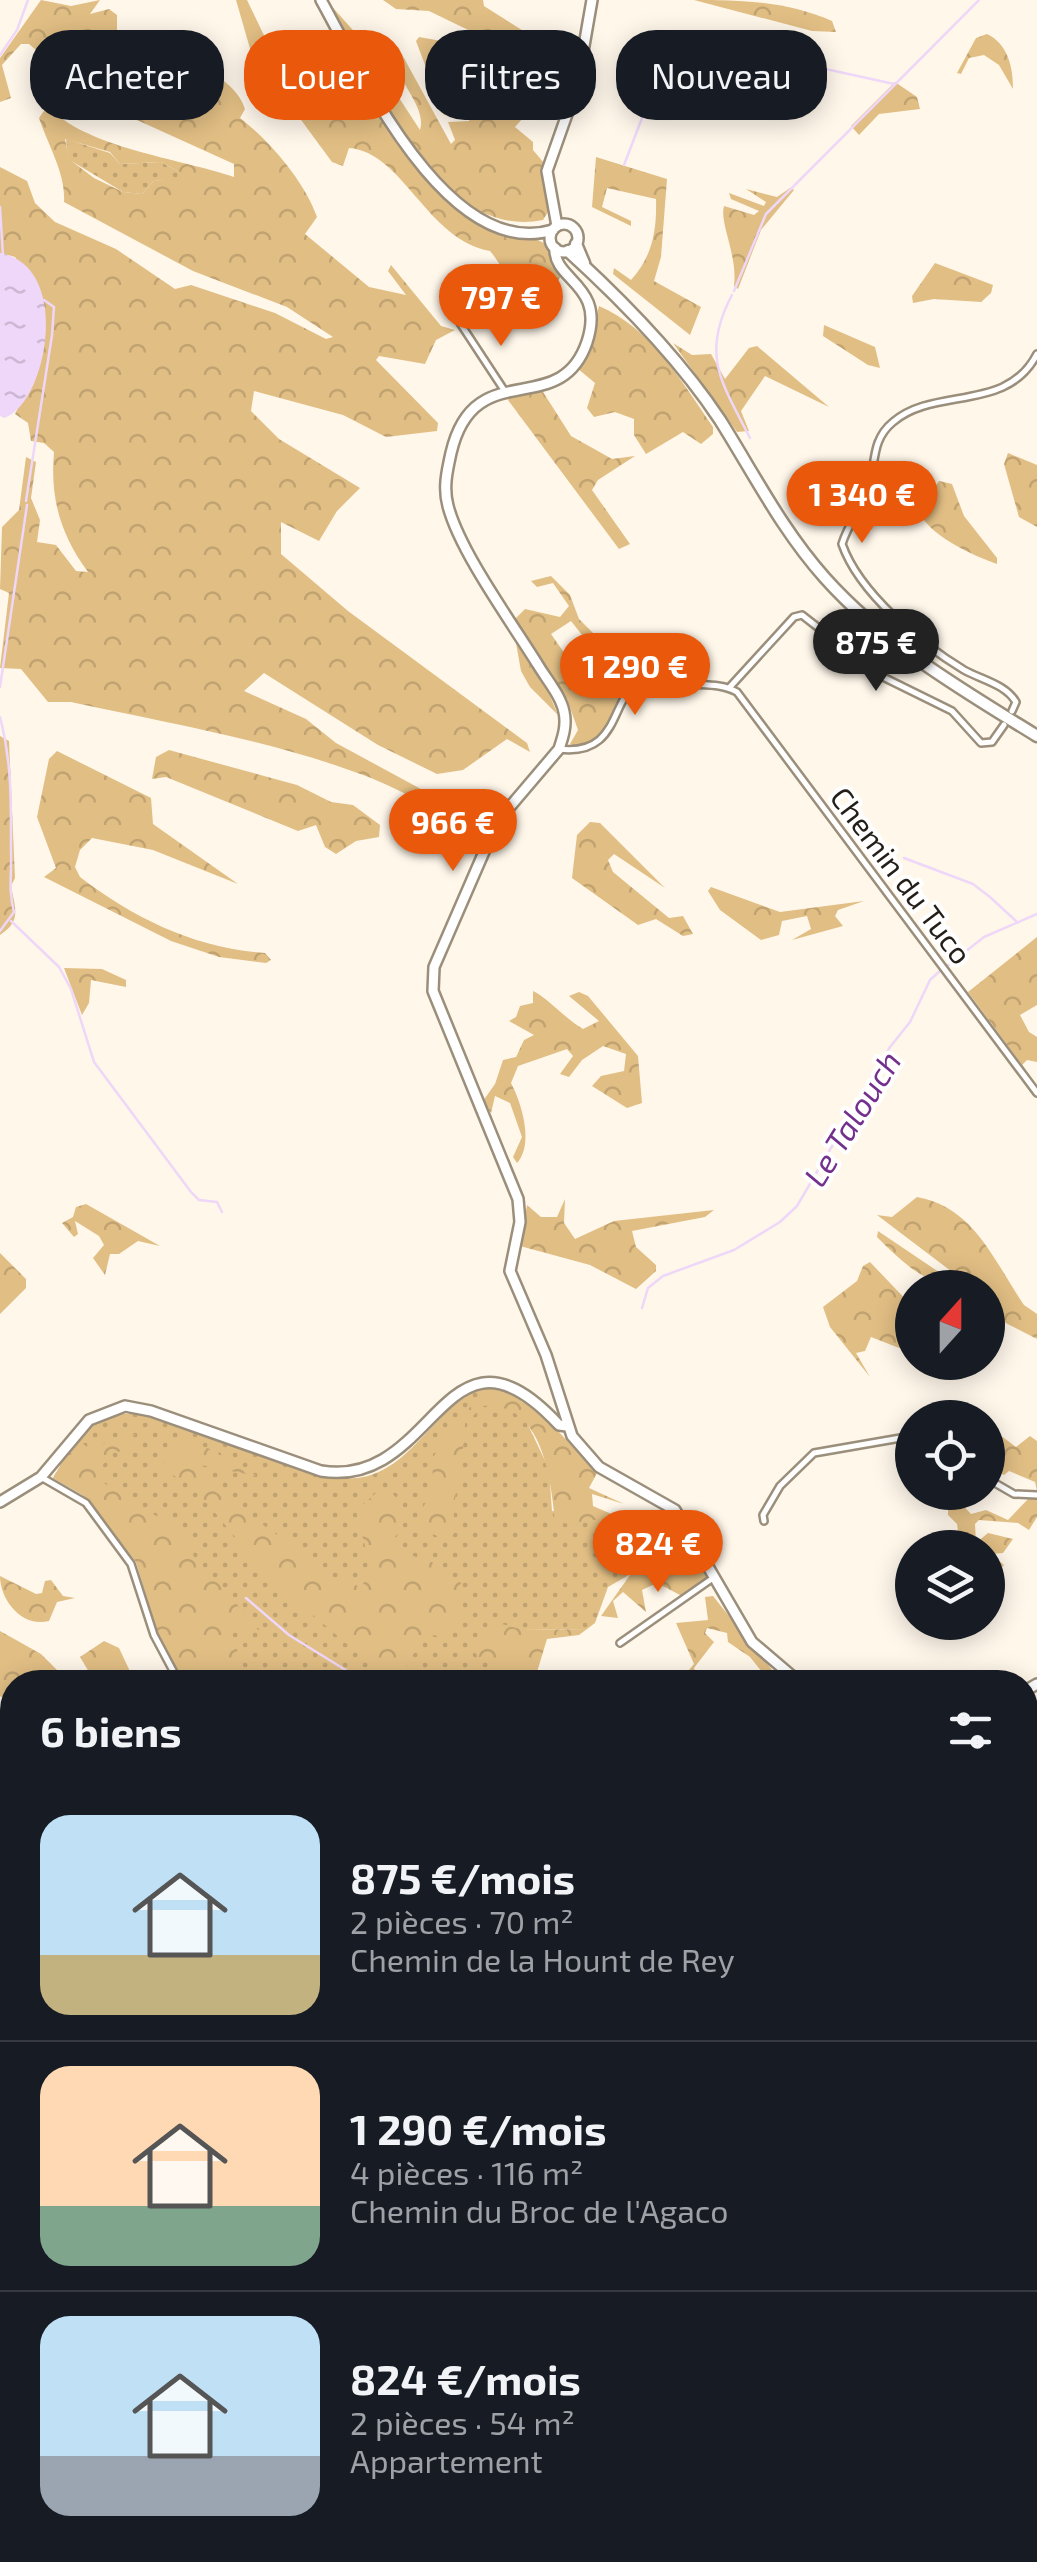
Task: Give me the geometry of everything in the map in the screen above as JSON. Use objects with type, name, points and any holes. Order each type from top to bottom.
[{"type":"highway","points":[[562,247],[587,268],[697,389],[769,504],[826,580],[923,665],[1037,736]]},
{"type":"main road","points":[[321,0],[417,164],[467,208],[501,227],[523,231],[562,247]]},
{"type":"main road","points":[[592,0],[577,86],[548,171],[562,247],[558,263],[588,298],[588,338],[572,368],[542,387],[504,390],[484,398],[462,423],[454,442],[445,490],[461,536],[560,702],[565,725],[558,749],[497,822],[432,978],[436,1004],[518,1200],[520,1222],[510,1271],[550,1365],[568,1426],[579,1447],[599,1467],[675,1510],[752,1642],[781,1670]]},
{"type":"main road","points":[[523,231],[559,227],[576,232],[562,247]]},
{"type":"main road","points":[[0,1502],[41,1477],[89,1420],[125,1406],[151,1411],[321,1471],[344,1474],[368,1470],[388,1460],[460,1391],[485,1382],[518,1388],[559,1425],[568,1426]]},
{"type":"street","points":[[460,323],[504,390]]},
{"type":"street","points":[[1012,711],[1016,702],[1007,690],[950,661],[899,622],[842,544],[869,486],[877,443],[894,421],[921,408],[985,395],[1024,373],[1037,354]]},
{"type":"street","points":[[558,749],[582,750],[602,739],[632,690],[644,682],[729,688],[794,617],[802,615],[878,676],[952,712],[982,743],[992,742],[1004,725]]},
{"type":"street","name":"Chemin du Tuco","points":[[729,688],[754,713],[1037,1093]]},
{"type":"street","points":[[764,1521],[771,1498],[811,1455],[895,1438]]},
{"type":"street","points":[[41,1477],[86,1503],[131,1564],[148,1622],[173,1670]]},
{"type":"street","points":[[1005,1489],[1014,1494],[1037,1495]]},
{"type":"street","points":[[620,1642],[716,1576]]},
{"type":"green space","points":[[41,0],[71,6],[100,0],[90,14],[109,9],[117,15],[117,30],[30,30],[30,45],[21,44],[2,65],[11,98],[0,102],[0,58]]},
{"type":"green space","points":[[236,0],[247,0],[261,30],[245,30]]},
{"type":"green space","points":[[326,0],[353,30],[342,30]]},
{"type":"green space","points":[[383,0],[483,0],[484,6],[522,30],[468,30],[429,11],[396,9]]},
{"type":"green space","points":[[694,0],[747,1],[798,9],[832,21],[836,32],[808,30]]},
{"type":"green space","points":[[987,34],[1008,57],[1013,89],[999,65],[984,55],[969,58],[961,74],[957,73],[976,38]]},
{"type":"green space","points":[[425,38],[425,65],[416,41]]},
{"type":"green space","points":[[405,60],[425,96],[425,120],[438,120],[451,144],[455,140],[448,122],[521,120],[515,127],[533,142],[533,150],[544,163],[542,181],[549,210],[543,220],[505,220],[470,205],[438,180],[392,120],[405,120],[405,107],[420,130],[418,110],[405,85]]},
{"type":"green space","points":[[224,82],[242,102],[244,111],[240,118],[274,150],[304,190],[317,217],[305,234],[369,287],[406,295],[388,271],[391,265],[441,326],[455,330],[436,340],[425,364],[379,356],[376,360],[438,423],[437,431],[386,437],[343,415],[254,391],[251,411],[279,439],[360,488],[337,511],[319,541],[281,522],[281,554],[348,611],[527,743],[530,752],[507,739],[463,770],[437,774],[378,745],[264,673],[244,691],[306,719],[336,743],[478,820],[484,826],[481,833],[385,784],[335,765],[185,726],[71,702],[48,702],[21,669],[0,668],[9,593],[0,589],[2,527],[19,510],[26,457],[36,462],[31,498],[40,520],[37,542],[56,545],[76,571],[88,572],[70,544],[59,515],[54,452],[44,443],[31,441],[28,423],[15,414],[38,368],[45,308],[15,257],[0,253],[0,167],[27,181],[35,203],[55,222],[116,249],[175,289],[191,285],[275,313],[326,339],[333,337],[287,307],[193,271],[64,202],[59,170],[40,120],[65,120],[134,150],[234,177],[234,164],[137,120],[224,120]],"holes":[[[65,139],[110,152],[120,164],[161,162],[181,173],[181,178],[154,181],[142,194],[123,192],[94,178],[69,159]]]},
{"type":"green space","points":[[895,82],[917,97],[920,109],[879,114],[859,135],[851,126]]},
{"type":"green space","points":[[301,120],[383,120],[408,157],[443,195],[466,211],[544,243],[561,275],[553,291],[539,294],[520,290],[490,251],[468,244],[449,231],[401,179],[368,153],[349,148],[343,166],[332,162]]},
{"type":"green space","points":[[66,139],[110,153],[120,164],[161,162],[181,173],[181,179],[154,181],[142,194],[123,192],[68,159]]},
{"type":"green space","points":[[596,157],[667,179],[661,257],[654,281],[701,307],[690,335],[613,274],[614,268],[631,280],[644,262],[654,233],[656,199],[607,188],[602,207],[631,221],[631,226],[592,207]]},
{"type":"green space","points":[[790,188],[794,190],[761,230],[738,289],[734,286],[724,206],[754,215],[759,211],[731,199],[729,193],[764,206],[766,202],[746,189],[777,197]]},
{"type":"green space","points":[[935,263],[993,285],[991,293],[981,302],[934,299],[913,303],[912,296]]},
{"type":"green space","points":[[599,306],[650,342],[677,375],[713,427],[713,434],[701,444],[683,432],[646,454],[634,435],[634,419],[615,412],[594,417],[587,408],[595,383],[577,368],[591,340]]},
{"type":"green space","points":[[824,325],[875,347],[880,368],[868,365],[823,336]]},
{"type":"green space","points":[[673,343],[692,355],[711,354],[725,379],[749,348],[757,346],[829,407],[765,376],[741,411],[749,431],[737,432]]},
{"type":"green space","points":[[543,392],[571,436],[612,459],[635,456],[598,480],[592,490],[630,544],[619,549],[508,400],[511,393]]},
{"type":"green space","points":[[1008,453],[1037,465],[1037,527],[1019,517],[1004,464]]},
{"type":"green space","points":[[939,481],[952,484],[964,516],[997,558],[997,564],[939,535],[923,518],[919,509]]},
{"type":"green space","points":[[551,576],[570,595],[579,619],[638,678],[600,737],[577,747],[570,744],[578,730],[567,699],[556,686],[547,689],[558,715],[530,687],[521,671],[516,643],[497,610],[515,619],[525,609],[560,617],[569,606],[553,583],[537,587],[531,581]],"holes":[[[571,621],[593,649],[572,664],[551,634]]]},
{"type":"green space","points":[[0,736],[9,741],[15,878],[11,886],[15,914],[12,925],[0,935]]},
{"type":"green space","points":[[169,750],[297,785],[331,802],[353,805],[380,825],[379,837],[356,841],[336,854],[325,847],[316,825],[298,831],[166,777],[152,779],[156,757]]},
{"type":"green space","points":[[57,751],[151,798],[153,824],[238,884],[153,850],[92,838],[80,850],[75,867],[80,877],[122,906],[167,929],[214,945],[265,953],[271,960],[266,963],[219,957],[171,941],[44,877],[56,868],[37,817],[49,759]]},
{"type":"green space","points":[[590,822],[600,823],[665,888],[614,854],[608,860],[613,872],[669,918],[683,916],[693,934],[683,936],[656,919],[638,925],[572,878],[577,835]]},
{"type":"green space","points":[[711,887],[780,912],[864,901],[838,910],[835,916],[843,926],[792,940],[811,929],[807,916],[782,921],[779,935],[761,940],[720,910],[708,891]]},
{"type":"green space","points":[[1037,937],[1037,1005],[1020,1015],[1029,1032],[1037,1037],[1037,1062],[1027,1060],[1022,1065],[968,992]]},
{"type":"green space","points":[[64,968],[102,969],[126,980],[126,987],[91,980],[89,1003],[82,1015]]},
{"type":"green space","points":[[533,991],[583,1029],[599,1021],[569,996],[579,992],[588,996],[638,1056],[642,1103],[627,1108],[592,1086],[601,1076],[624,1071],[626,1054],[603,1046],[582,1060],[569,1077],[560,1074],[573,1056],[567,1049],[518,1066],[511,1083],[522,1113],[525,1145],[517,1163],[513,1157],[522,1137],[510,1103],[495,1096],[491,1113],[483,1101],[495,1084],[503,1060],[516,1057],[524,1040],[534,1035],[509,1021],[516,1017],[520,1006],[533,1003]]},
{"type":"green space","points":[[917,1197],[937,1203],[968,1224],[1002,1270],[950,1270],[877,1215],[892,1217]]},
{"type":"green space","points":[[565,1199],[564,1223],[575,1239],[614,1221],[714,1210],[705,1217],[632,1231],[636,1247],[656,1265],[656,1271],[636,1289],[590,1265],[520,1246],[527,1205],[541,1217],[557,1217]]},
{"type":"green space","points":[[86,1204],[160,1246],[138,1241],[119,1254],[110,1254],[105,1275],[93,1258],[104,1245],[99,1236],[75,1221],[78,1234],[74,1237],[62,1223],[73,1217],[76,1207]]},
{"type":"green space","points":[[878,1231],[936,1270],[914,1270],[877,1237]]},
{"type":"green space","points":[[0,1253],[26,1279],[26,1288],[0,1314]]},
{"type":"green space","points":[[870,1262],[895,1288],[895,1346],[871,1337],[865,1351],[856,1353],[870,1377],[830,1327],[823,1307],[857,1281],[863,1266]]},
{"type":"green space","points":[[1005,1275],[1024,1305],[1037,1314],[1037,1339],[1005,1323]]},
{"type":"green space","points":[[486,1386],[512,1391],[549,1469],[552,1511],[615,1520],[654,1547],[641,1568],[608,1587],[595,1623],[587,1629],[524,1630],[489,1670],[177,1670],[158,1633],[136,1562],[83,1495],[53,1478],[87,1428],[120,1414],[150,1416],[184,1425],[292,1467],[326,1476],[357,1478],[393,1464],[468,1395]]},
{"type":"green space","points":[[494,1386],[512,1391],[522,1402],[532,1403],[597,1473],[589,1488],[624,1504],[592,1494],[593,1506],[637,1525],[657,1545],[682,1525],[709,1576],[682,1596],[657,1583],[642,1590],[646,1612],[623,1592],[613,1601],[618,1618],[601,1616],[647,1551],[613,1524],[593,1520],[573,1525],[555,1521],[540,1447],[519,1416],[503,1408],[483,1406],[465,1424],[454,1534],[446,1540],[422,1529],[418,1516],[432,1492],[433,1457],[473,1403]]},
{"type":"green space","points":[[136,1434],[129,1438],[131,1449],[113,1453],[102,1466],[104,1483],[188,1536],[194,1557],[261,1631],[250,1625],[242,1635],[228,1625],[245,1670],[177,1670],[158,1633],[136,1562],[83,1495],[53,1478],[78,1439],[88,1448]]},
{"type":"green space","points":[[1030,1436],[1037,1441],[1037,1491],[1035,1482],[1009,1471],[1005,1474],[1005,1439],[1016,1447]]},
{"type":"green space","points":[[188,1441],[229,1456],[256,1476],[201,1465],[209,1487],[293,1546],[316,1571],[361,1587],[378,1563],[366,1550],[356,1511],[376,1493],[387,1489],[405,1514],[392,1541],[396,1552],[429,1560],[461,1583],[463,1606],[446,1638],[425,1633],[406,1668],[378,1670],[238,1551],[241,1544],[192,1485],[159,1468],[171,1456],[173,1442]]},
{"type":"green space","points":[[1029,1498],[1037,1498],[1037,1517],[1029,1530],[1018,1523],[979,1520],[975,1530],[958,1530],[948,1510],[967,1510],[971,1514],[986,1510],[1008,1520]]},
{"type":"green space","points":[[0,1576],[36,1594],[42,1593],[45,1581],[51,1580],[63,1596],[75,1598],[57,1602],[49,1621],[30,1620],[8,1603]]},
{"type":"green space","points":[[713,1596],[772,1670],[760,1670],[750,1657],[728,1642],[727,1633],[707,1628],[705,1633],[714,1642],[695,1670],[689,1670],[694,1664],[676,1623],[708,1620],[705,1597]]},
{"type":"green space","points":[[502,1624],[524,1630],[587,1629],[579,1635],[547,1639],[538,1670],[488,1670],[490,1652],[478,1658],[473,1648],[481,1636]]},
{"type":"green space","points":[[0,1631],[41,1654],[57,1670],[0,1670]]},
{"type":"green space","points":[[104,1641],[119,1648],[129,1670],[88,1670],[80,1657]]},
{"type":"water","points":[[0,253],[23,263],[37,282],[45,307],[46,335],[32,388],[19,407],[4,418],[0,416]]},
{"type":"waterway","points":[[0,55],[17,30],[28,0]]},
{"type":"waterway","points":[[734,291],[766,214],[979,0]]},
{"type":"waterway","points":[[827,69],[894,84]]},
{"type":"waterway","points":[[624,165],[641,120]]},
{"type":"waterway","points":[[0,207],[3,256]]},
{"type":"waterway","points":[[732,295],[717,335],[718,368],[750,438]]},
{"type":"waterway","points":[[26,501],[52,335],[54,307],[44,300]]},
{"type":"waterway","points":[[0,687],[27,505]]},
{"type":"waterway","points":[[0,717],[10,783],[14,912],[0,931]]},
{"type":"waterway","points":[[904,858],[973,884],[990,897]]},
{"type":"waterway","points":[[991,898],[1016,921]]},
{"type":"waterway","name":"Le Talouch","points":[[947,966],[984,937],[1037,914]]},
{"type":"waterway","points":[[11,921],[59,967],[71,989],[94,1062],[191,1192],[199,1200],[217,1202],[222,1212]]},
{"type":"waterway","name":"Le Talouch","points":[[642,1308],[648,1288],[663,1276],[734,1250],[780,1222],[797,1206],[890,1047],[910,1022],[930,980],[942,969]]},
{"type":"waterway","points":[[246,1598],[289,1635],[346,1670]]}]
